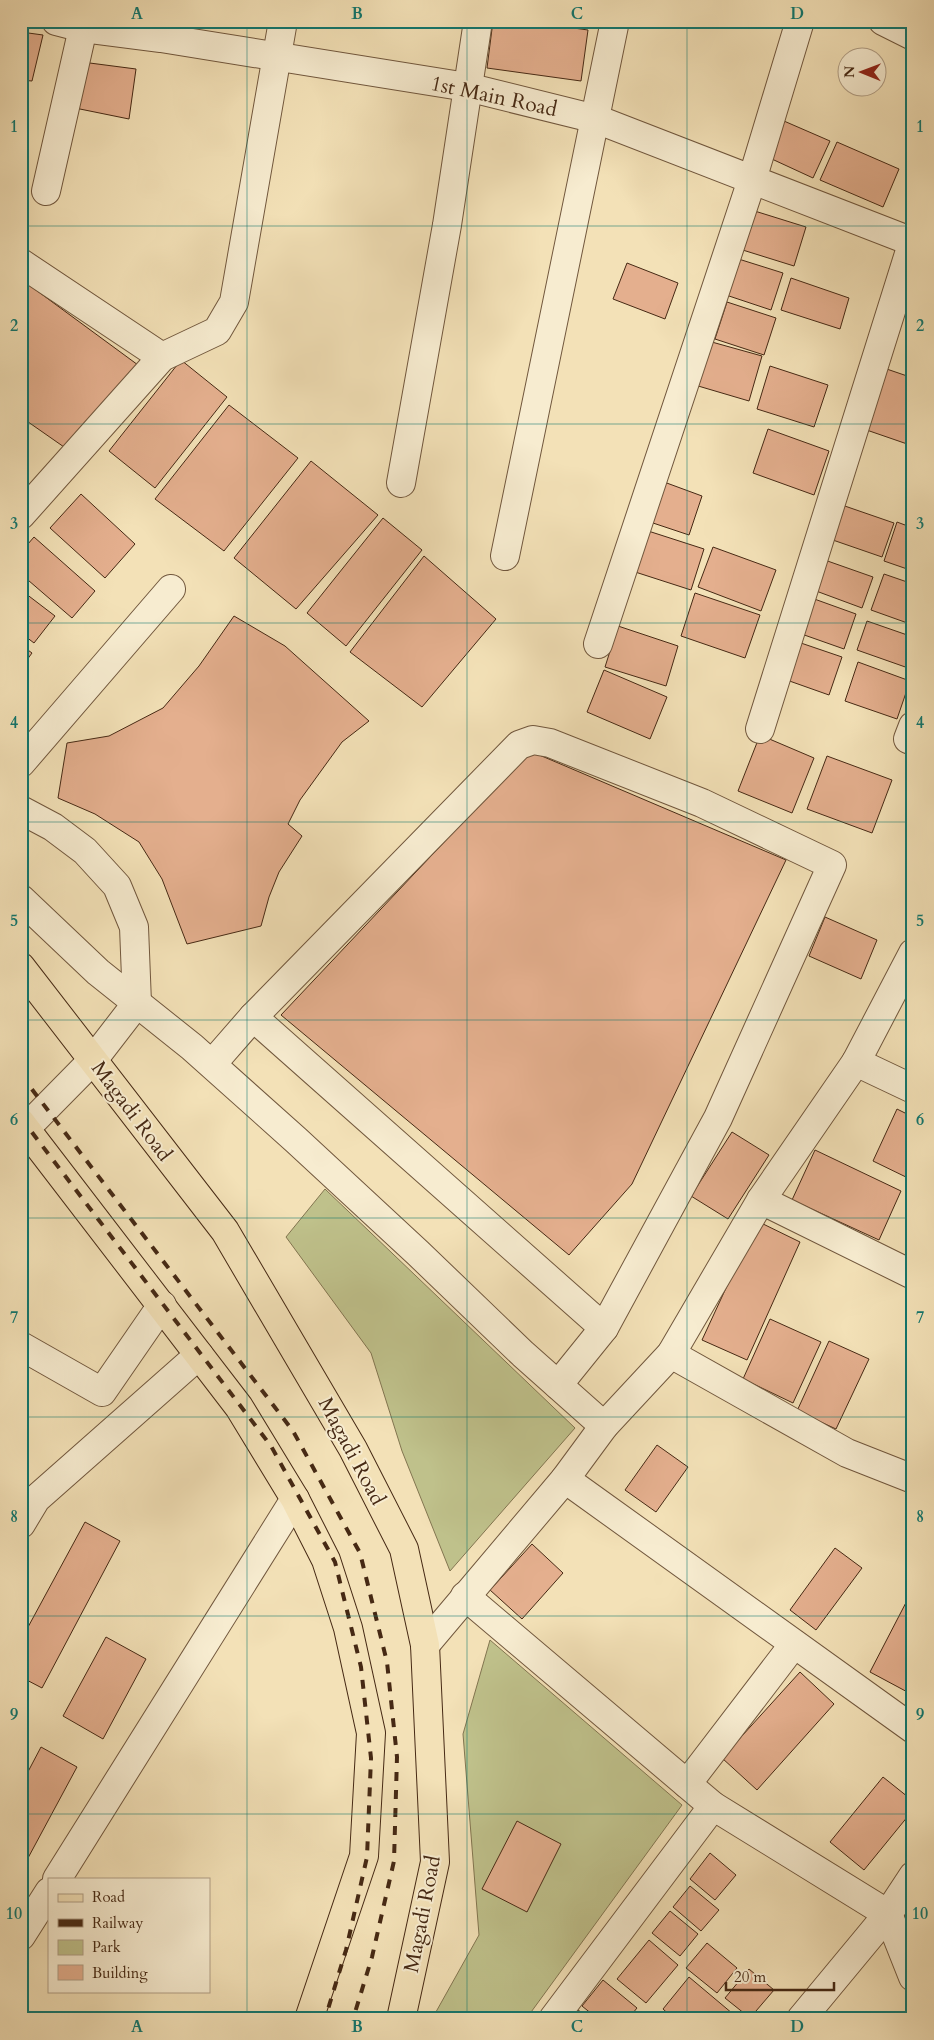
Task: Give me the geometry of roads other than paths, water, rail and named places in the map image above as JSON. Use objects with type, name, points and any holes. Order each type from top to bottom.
[{"type":"main road","name":"Magadi Road","points":[[21,967],[225,1231],[353,1449],[404,1549],[425,1645],[436,1862],[400,2019]]},
{"type":"main road","points":[[23,1126],[239,1407],[295,1500],[326,1560],[348,1628],[371,1733],[364,1856],[309,2019]]},
{"type":"street","name":"1st Main Road","points":[[56,21],[83,28],[467,87],[596,119],[913,242]]},
{"type":"street","points":[[21,515],[162,357],[217,331],[234,302],[283,21]]},
{"type":"street","points":[[401,483],[448,225],[478,21]]},
{"type":"street","points":[[505,556],[615,21]]},
{"type":"street","points":[[598,644],[752,180],[800,21]]},
{"type":"street","points":[[883,21],[913,36]]},
{"type":"street","points":[[46,191],[83,28]]},
{"type":"street","points":[[760,729],[913,242]]},
{"type":"street","points":[[21,263],[162,357]]},
{"type":"street","points":[[21,763],[171,589]]},
{"type":"street","points":[[913,726],[908,739],[913,741]]},
{"type":"street","points":[[212,1064],[253,1017],[519,745],[533,740],[550,743],[702,802],[832,865],[718,1118],[604,1328],[558,1386]]},
{"type":"street","points":[[21,810],[53,827],[85,851],[117,886],[134,928],[137,1003],[93,1060],[23,1126]]},
{"type":"street","points":[[21,899],[98,972],[212,1064],[411,1246],[523,1354],[604,1426]]},
{"type":"street","points":[[425,1645],[565,1479],[604,1426],[671,1354],[761,1200],[856,1062],[913,953]]},
{"type":"street","points":[[253,1017],[604,1328]]},
{"type":"street","points":[[856,1062],[913,1089]]},
{"type":"street","points":[[761,1200],[913,1275]]},
{"type":"street","points":[[21,1346],[102,1392],[162,1305]]},
{"type":"street","points":[[671,1354],[847,1453],[913,1479]]},
{"type":"street","points":[[21,1524],[36,1499],[200,1355]]},
{"type":"street","points":[[565,1479],[913,1729]]},
{"type":"street","points":[[58,1878],[295,1500]]},
{"type":"street","points":[[465,1596],[713,1806],[888,1914],[913,1977]]},
{"type":"street","points":[[687,1784],[794,1644]]},
{"type":"street","points":[[553,2019],[713,1806]]},
{"type":"street","points":[[801,2019],[888,1914],[913,1876]]},
{"type":"street","points":[[21,1936],[48,1894]]},
{"type":"railway","points":[[21,1075],[293,1431],[360,1553],[387,1662],[397,1757],[394,1861],[372,1957],[353,2019]]},
{"type":"railway","points":[[21,1118],[271,1446],[335,1562],[361,1667],[371,1758],[367,1857],[346,1950],[325,2019]]}]
